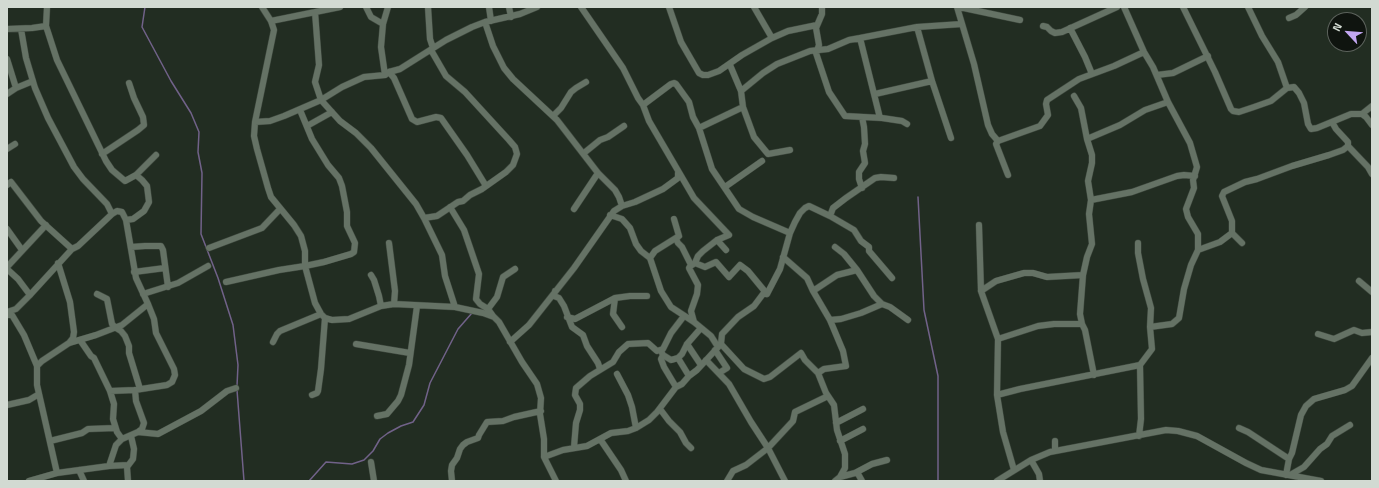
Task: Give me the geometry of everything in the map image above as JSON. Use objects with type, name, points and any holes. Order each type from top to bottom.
[{"type":"street","points":[[47,7],[46,26],[57,60],[102,154],[112,170],[123,180],[128,180],[136,175],[156,155]]},
{"type":"street","points":[[262,7],[271,21],[274,30],[262,84],[254,136],[271,197],[301,236],[305,251],[305,266],[315,304],[323,316],[332,320],[349,318],[372,311],[381,306],[394,304],[454,307],[483,313],[494,317]]},
{"type":"street","points":[[271,21],[311,11],[340,7]]},
{"type":"street","points":[[366,7],[371,17],[383,24]]},
{"type":"street","points":[[388,7],[383,24],[381,47],[387,73],[394,78],[412,119],[417,122],[436,117],[441,118],[467,155],[486,186]]},
{"type":"street","points":[[424,218],[437,216],[486,186],[506,172],[512,165],[516,154],[515,147],[465,92],[450,80],[432,49],[428,7]]},
{"type":"street","points":[[489,7],[488,21],[493,46],[504,68],[513,79],[553,116],[584,153],[598,173],[615,190],[622,206]]},
{"type":"street","points":[[509,7],[511,16]]},
{"type":"street","points":[[255,122],[270,121],[300,110],[364,77],[400,69],[462,32],[488,21],[511,16],[537,7]]},
{"type":"street","points":[[510,342],[529,325],[594,240],[610,215],[622,206],[635,202],[663,189],[678,178],[676,165],[649,121],[643,105],[623,68],[581,7]]},
{"type":"street","points":[[669,7],[681,42],[699,73],[703,75],[718,72],[730,65],[742,55],[772,38],[788,31],[817,25]]},
{"type":"street","points":[[822,7],[822,14],[817,25],[819,45],[816,53],[829,92],[845,116],[880,118],[902,121],[907,124]]},
{"type":"street","points":[[998,141],[992,134],[988,125],[974,64],[958,7],[1020,20]]},
{"type":"street","points":[[1043,26],[1055,33],[1062,32],[1117,7]]},
{"type":"street","points":[[1124,7],[1144,52],[1157,75],[1168,102],[1190,143],[1197,166],[1194,188],[1186,209],[1188,217],[1198,234],[1198,250],[1184,289],[1179,318],[1172,324],[1150,327]]},
{"type":"street","points":[[1183,7],[1208,56],[1231,109],[1235,112],[1271,101],[1287,88],[1294,87],[1304,103],[1308,124],[1311,129],[1351,114],[1362,114],[1372,106]]},
{"type":"street","points":[[1248,7],[1262,36],[1278,62],[1287,88]]},
{"type":"street","points":[[1289,18],[1296,15],[1305,7]]},
{"type":"street","points":[[757,8],[772,38]]},
{"type":"street","points":[[311,11],[319,65],[315,82],[321,100],[340,121],[356,133],[371,148],[402,186],[424,218],[442,255],[445,276],[454,307]]},
{"type":"street","points":[[741,91],[763,73],[777,64],[810,51],[828,49],[849,40],[916,27],[962,24]]},
{"type":"street","points":[[7,29],[46,26]]},
{"type":"street","points":[[916,27],[951,138]]},
{"type":"street","points":[[1070,28],[1092,74]]},
{"type":"street","points":[[21,29],[26,58],[42,104],[74,166],[83,179],[107,204],[112,214]]},
{"type":"street","points":[[860,38],[880,118]]},
{"type":"street","points":[[998,141],[1040,126],[1048,114],[1046,110],[1047,100],[1079,79],[1144,52]]},
{"type":"street","points":[[1157,75],[1174,73],[1208,56]]},
{"type":"street","points":[[7,59],[16,88]]},
{"type":"street","points":[[730,65],[741,91],[743,107],[754,137],[768,154],[790,150]]},
{"type":"street","points":[[7,94],[16,88],[33,81]]},
{"type":"street","points":[[875,94],[932,81]]},
{"type":"street","points":[[553,116],[571,92],[586,82]]},
{"type":"street","points":[[102,154],[144,125],[143,117],[129,83]]},
{"type":"street","points":[[643,105],[674,83],[676,84],[689,102],[712,169],[739,209],[753,217],[790,233]]},
{"type":"street","points":[[1074,96],[1082,108],[1087,140],[1092,155],[1092,163],[1088,181],[1091,200],[1089,214],[1092,244],[1083,275],[1080,314],[1085,330],[1094,375]]},
{"type":"street","points":[[1087,140],[1120,125],[1145,110],[1168,102]]},
{"type":"street","points":[[699,128],[743,107]]},
{"type":"street","points":[[226,282],[279,270],[305,266],[354,252],[355,243],[347,226],[347,212],[342,186],[312,139],[300,110]]},
{"type":"street","points":[[307,126],[332,112]]},
{"type":"street","points":[[1362,114],[1372,124]]},
{"type":"street","points":[[862,117],[865,144],[863,151],[865,163],[859,172],[859,179],[862,188]]},
{"type":"street","points":[[1332,122],[1336,129],[1348,142],[1348,146],[1368,167],[1372,174]]},
{"type":"street","points":[[584,153],[600,140],[608,137],[624,126]]},
{"type":"street","points":[[998,141],[996,144],[1008,175]]},
{"type":"street","points":[[7,149],[14,144]]},
{"type":"street","points":[[1242,243],[1232,234],[1232,221],[1222,196],[1224,192],[1245,182],[1329,155],[1343,150],[1348,146]]},
{"type":"street","points":[[725,187],[762,161]]},
{"type":"street","points":[[574,209],[598,173]]},
{"type":"street","points":[[678,173],[683,178],[694,198],[729,235],[717,240],[698,256],[689,268],[698,285],[697,294],[691,311],[694,322]]},
{"type":"street","points":[[1091,200],[1132,192],[1184,174],[1195,176]]},
{"type":"street","points":[[126,220],[132,219],[144,211],[149,202],[147,186],[136,175]]},
{"type":"street","points":[[830,216],[833,208],[875,178],[894,178]]},
{"type":"street","points":[[7,185],[11,182],[42,221],[72,249]]},
{"type":"street","points":[[544,457],[574,447],[586,446],[611,433],[628,431],[636,428],[660,409],[676,387],[682,384],[697,370],[718,347],[722,334],[738,317],[754,306],[763,294],[767,294],[780,269],[790,233],[800,213],[809,206],[854,230],[861,242],[869,247],[869,251],[892,278]]},
{"type":"street","points":[[450,207],[464,230],[478,274],[476,299],[480,304],[488,309],[499,322],[537,384],[541,398],[540,412],[544,439],[544,457],[556,481]]},
{"type":"street","points":[[209,248],[262,228],[280,209]]},
{"type":"street","points":[[7,314],[16,309],[72,249],[78,246],[112,214],[117,211],[122,212],[126,220],[134,272],[154,319],[156,333],[174,369],[175,375],[172,382],[167,384],[138,389],[110,391]]},
{"type":"street","points":[[610,215],[622,219],[630,228],[636,244],[641,251],[650,258],[661,291],[671,308],[694,322],[710,336],[718,347],[727,368],[719,374]]},
{"type":"street","points":[[674,219],[679,236],[676,238],[678,243],[693,264],[705,267],[716,262],[729,278],[740,264],[748,271],[767,294]]},
{"type":"street","points":[[30,295],[18,279],[7,268],[46,225]]},
{"type":"street","points":[[979,225],[981,291],[998,339],[997,395],[1003,432],[1014,470]]},
{"type":"street","points":[[7,229],[22,250]]},
{"type":"street","points":[[1198,250],[1220,242],[1232,234]]},
{"type":"street","points":[[650,258],[655,251],[679,236]]},
{"type":"street","points":[[717,240],[726,250]]},
{"type":"street","points":[[1138,243],[1138,253],[1143,280],[1151,308],[1150,327],[1152,349],[1140,366],[1141,419],[1138,436]]},
{"type":"street","points":[[389,244],[395,291],[394,304]]},
{"type":"street","points":[[131,247],[161,246],[163,250],[168,287]]},
{"type":"street","points":[[835,247],[844,254],[857,270],[874,296],[882,304],[890,307],[908,320]]},
{"type":"street","points":[[783,257],[807,278],[813,292],[830,320],[842,351],[846,366],[824,369],[818,373]]},
{"type":"street","points":[[37,366],[69,343],[73,338],[74,332],[70,302],[58,263]]},
{"type":"street","points":[[143,294],[178,283],[194,276],[208,266]]},
{"type":"street","points":[[134,272],[165,268]]},
{"type":"street","points":[[488,309],[497,296],[503,276],[515,269]]},
{"type":"street","points":[[813,292],[836,275],[857,270]]},
{"type":"street","points":[[981,291],[996,281],[1024,273],[1033,273],[1047,277],[1083,275]]},
{"type":"street","points":[[371,275],[374,280],[381,306]]},
{"type":"street","points":[[1359,281],[1372,292]]},
{"type":"street","points":[[555,291],[554,296],[559,298],[564,306],[572,327],[584,335],[587,346],[600,369]]},
{"type":"street","points":[[97,294],[107,299],[112,324],[121,331],[129,346],[129,354],[138,389],[136,401],[144,423],[142,429],[116,445],[109,466]]},
{"type":"street","points":[[567,317],[575,319],[615,298],[647,296]]},
{"type":"street","points":[[615,298],[613,314],[622,327]]},
{"type":"street","points":[[69,343],[116,328],[148,304]]},
{"type":"street","points":[[830,320],[841,319],[861,313],[882,304]]},
{"type":"street","points":[[377,416],[387,414],[398,401],[409,364],[417,306]]},
{"type":"street","points":[[7,314],[12,315],[24,335],[37,366],[37,385],[57,473]]},
{"type":"street","points":[[273,342],[280,331],[323,316]]},
{"type":"street","points":[[312,395],[318,391],[321,369],[323,316]]},
{"type":"street","points":[[676,387],[661,359],[663,349],[671,333],[684,316]]},
{"type":"street","points":[[998,339],[1038,326],[1054,324],[1082,324]]},
{"type":"street","points":[[574,447],[576,423],[580,410],[580,404],[575,395],[576,388],[590,376],[613,362],[619,352],[628,344],[648,343],[654,349],[671,360],[678,358],[700,328]]},
{"type":"street","points":[[1318,334],[1334,339],[1354,330],[1362,333],[1372,332]]},
{"type":"street","points":[[80,340],[94,358],[110,391],[114,404],[112,419],[122,440]]},
{"type":"street","points":[[356,344],[410,353]]},
{"type":"street","points":[[687,344],[689,349],[729,384],[768,448],[785,481]]},
{"type":"street","points":[[718,347],[744,369],[764,379],[770,377],[801,353],[805,360],[818,373],[828,396],[834,405],[840,441],[845,454],[845,468],[840,477]]},
{"type":"street","points":[[678,358],[689,376]]},
{"type":"street","points":[[1286,475],[1301,415],[1306,406],[1314,399],[1346,390],[1352,386],[1372,358]]},
{"type":"street","points":[[997,395],[1020,389],[1140,366]]},
{"type":"street","points":[[617,374],[628,395],[636,428]]},
{"type":"street","points":[[138,432],[158,434],[201,412],[226,391],[236,388]]},
{"type":"street","points":[[7,405],[29,400],[39,394]]},
{"type":"street","points":[[727,481],[733,471],[746,465],[768,448],[793,421],[795,412],[828,396]]},
{"type":"street","points":[[660,409],[680,432],[691,448]]},
{"type":"street","points":[[836,423],[863,409]]},
{"type":"street","points":[[452,481],[452,465],[457,458],[460,449],[467,442],[478,438],[487,422],[503,421],[514,417],[540,412]]},
{"type":"street","points":[[1279,481],[1286,475],[1304,467],[1320,449],[1327,444],[1332,436],[1350,425]]},
{"type":"street","points":[[50,442],[82,433],[88,429],[115,428]]},
{"type":"street","points":[[1239,428],[1248,432],[1289,459]]},
{"type":"street","points":[[840,441],[863,429]]},
{"type":"street","points":[[996,481],[1031,460],[1055,450],[1166,430],[1178,431],[1197,436],[1261,470],[1318,481]]},
{"type":"street","points":[[128,481],[128,465],[133,459],[134,449],[131,436]]},
{"type":"street","points":[[600,440],[621,470],[626,481]]},
{"type":"street","points":[[1055,441],[1055,450]]},
{"type":"street","points":[[835,481],[840,477],[857,472],[872,464],[887,460]]},
{"type":"street","points":[[1031,460],[1039,474],[1040,481]]},
{"type":"street","points":[[371,462],[374,481]]},
{"type":"street","points":[[29,481],[57,473],[128,465]]},
{"type":"street","points":[[79,470],[84,481]]},
{"type":"street","points":[[857,472],[862,481]]},
{"type":"waterway","points":[[145,7],[142,27],[171,81],[191,113],[199,132],[198,152],[202,173],[201,234],[218,278],[233,325],[238,365],[237,386]]},
{"type":"waterway","points":[[918,197],[924,310],[938,376],[938,481]]},
{"type":"waterway","points":[[309,481],[326,462],[352,464],[364,460],[373,451],[380,439],[401,426],[413,422],[424,405],[430,383],[458,329],[472,313]]},
{"type":"waterway","points":[[237,390],[244,481]]}]
